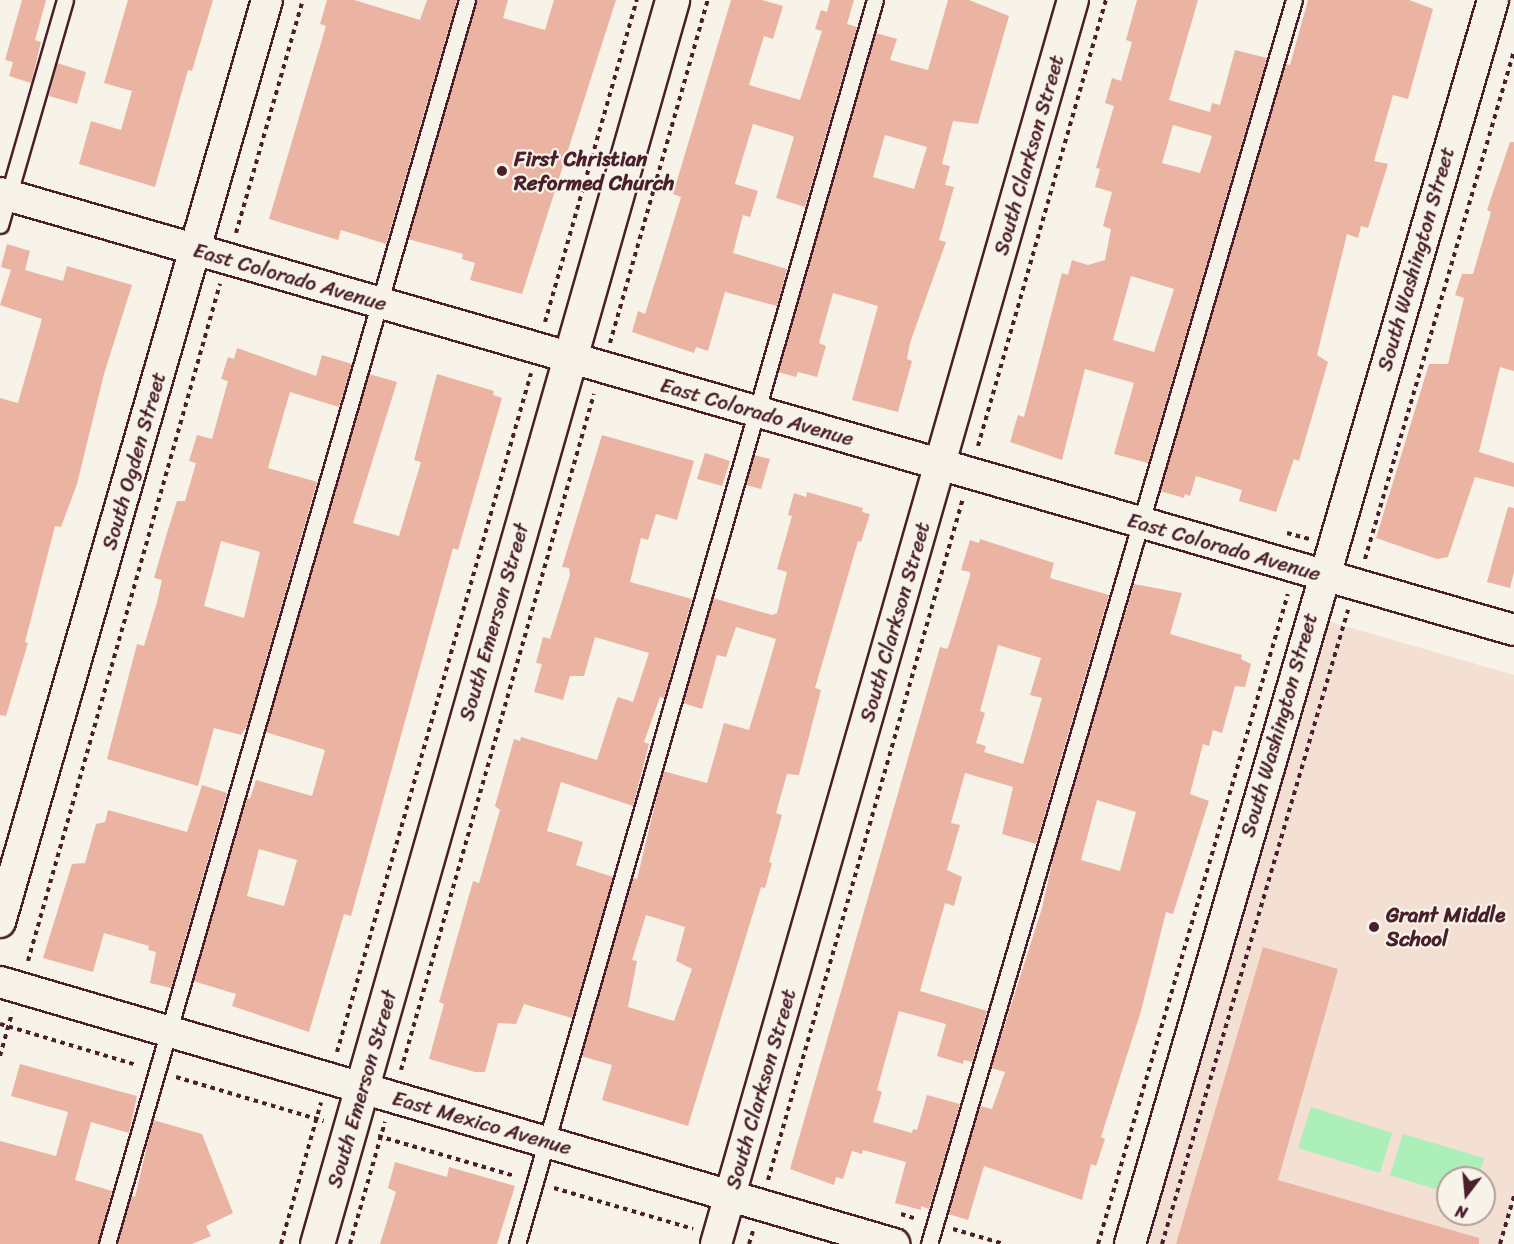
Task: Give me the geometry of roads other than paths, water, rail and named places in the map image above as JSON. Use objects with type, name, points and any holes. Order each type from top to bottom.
[{"type":"street","name":"South Ogden Street","points":[[0,922],[267,0]]},
{"type":"street","name":"South Emerson Street","points":[[317,1244],[672,0]]},
{"type":"street","name":"South Clarkson Street","points":[[716,1244],[1073,0]]},
{"type":"street","name":"South Washington Street","points":[[1130,1244],[1323,575],[1493,0]]},
{"type":"street","name":"East Colorado Avenue","points":[[4,194],[1323,575],[1513,626]]},
{"type":"street","name":"East Mexico Avenue","points":[[13,976],[166,1031],[894,1244]]},
{"type":"lane","points":[[0,225],[4,194],[65,0]]},
{"type":"lane","points":[[107,1244],[166,1031],[381,303],[467,0]]},
{"type":"lane","points":[[517,1244],[874,0]]},
{"type":"lane","points":[[929,1244],[1294,0]]},
{"type":"place","name":"First Christian Reformed Church","points":[[502,171]]},
{"type":"place","name":"Grant Middle School","points":[[1374,927]]}]
